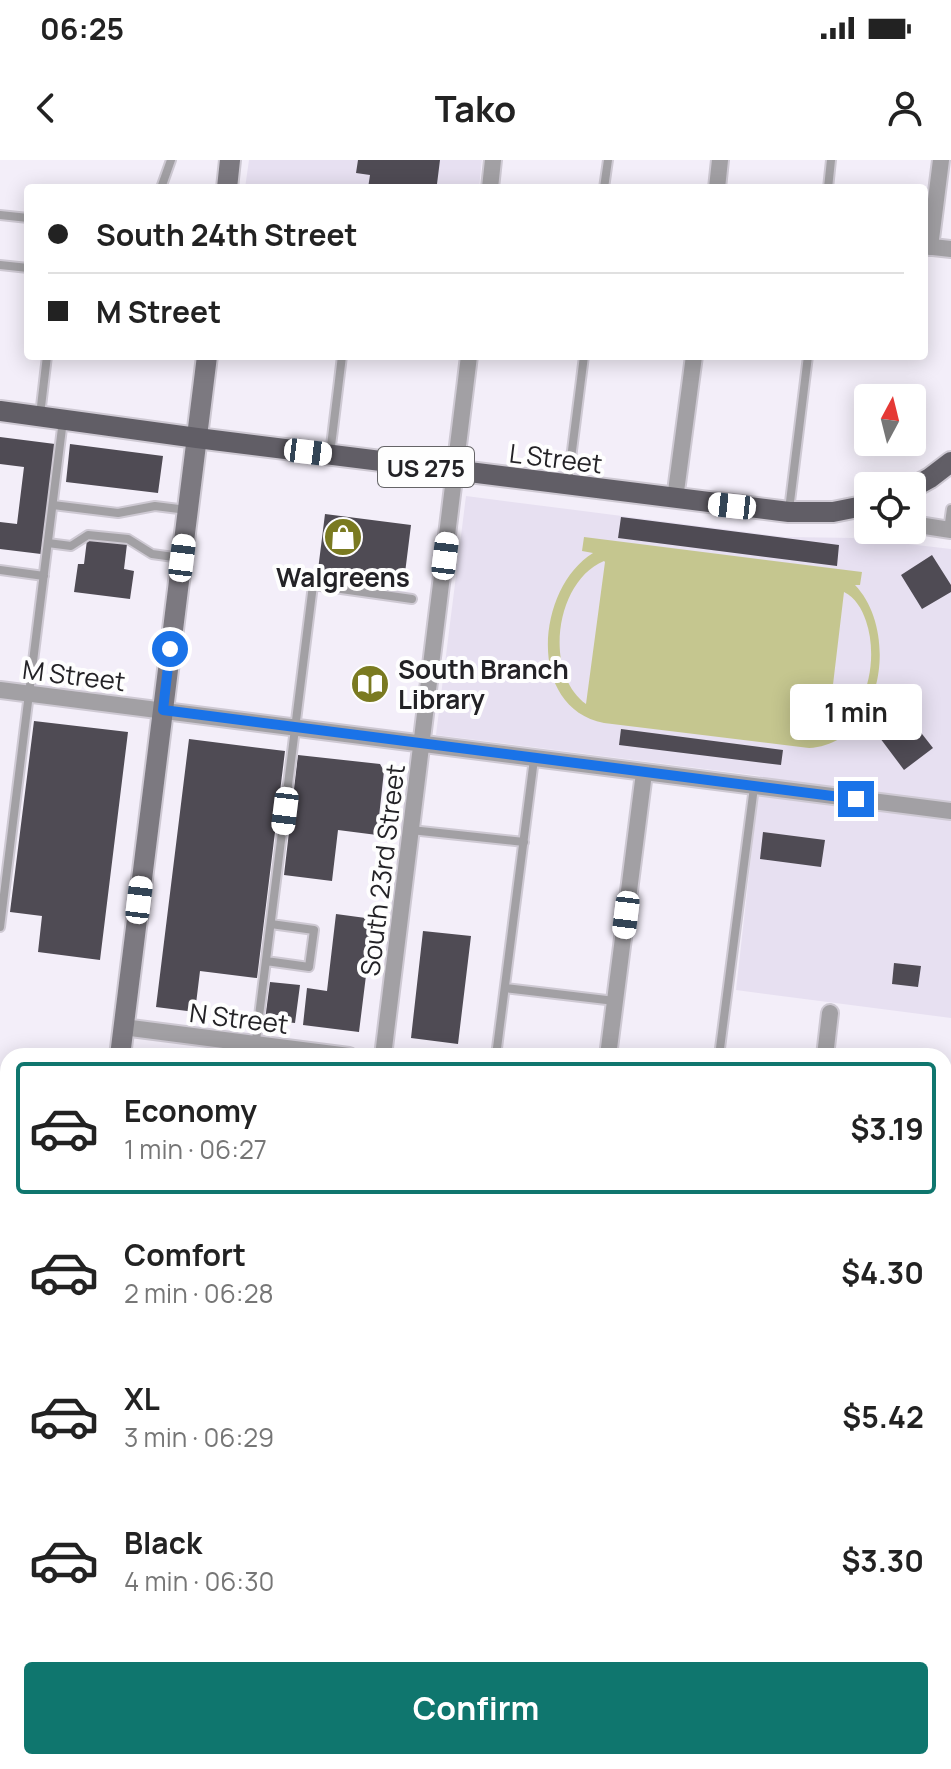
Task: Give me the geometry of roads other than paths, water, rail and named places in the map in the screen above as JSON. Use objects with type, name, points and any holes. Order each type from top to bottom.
[{"type":"main road","points":[[227,184],[230,160]]},
{"type":"main road","points":[[121,1048],[207,360]]},
{"type":"main road","name":"L Street","points":[[0,411],[675,499],[789,512],[854,510]]},
{"type":"main road","points":[[926,480],[951,462]]},
{"type":"street","points":[[490,184],[493,160]]},
{"type":"street","points":[[717,184],[720,160]]},
{"type":"street","points":[[928,240],[941,160]]},
{"type":"street","points":[[928,246],[951,249]]},
{"type":"street","name":"South 23rd Street","points":[[384,1048],[469,360]]},
{"type":"street","points":[[675,499],[693,360]]},
{"type":"street","points":[[926,526],[949,530]]},
{"type":"street","name":"M Street","points":[[0,690],[951,811]]},
{"type":"street","points":[[609,1048],[644,773]]},
{"type":"street","points":[[826,1048],[830,1013]]},
{"type":"street","name":"N Street","points":[[123,1027],[244,1048]]},
{"type":"lane","points":[[162,184],[171,160]]},
{"type":"lane","points":[[605,184],[608,160]]},
{"type":"lane","points":[[828,184],[831,160]]},
{"type":"lane","points":[[0,215],[24,218]]},
{"type":"lane","points":[[0,265],[24,268]]},
{"type":"lane","points":[[40,416],[47,360]]},
{"type":"lane","points":[[330,455],[342,360]]},
{"type":"lane","points":[[568,485],[584,360]]},
{"type":"lane","points":[[789,512],[808,360]]},
{"type":"lane","points":[[0,927],[63,419]]},
{"type":"lane","points":[[53,505],[118,513],[155,506],[188,510]]},
{"type":"lane","points":[[949,530],[951,510]]},
{"type":"lane","points":[[48,543],[71,546],[88,535],[128,539],[152,554],[182,558]]},
{"type":"lane","points":[[0,570],[44,576]]},
{"type":"lane","points":[[255,1048],[313,585],[412,599]]},
{"type":"lane","points":[[497,1048],[534,759]]},
{"type":"lane","points":[[720,1048],[754,787]]},
{"type":"lane","points":[[411,830],[524,842]]},
{"type":"lane","points":[[266,961],[309,967],[314,930],[271,924]]},
{"type":"lane","points":[[505,988],[615,1001]]},
{"type":"place","name":"Walgreens","points":[[343,537]]},
{"type":"place","name":"South Branch Library","points":[[370,684]]}]
